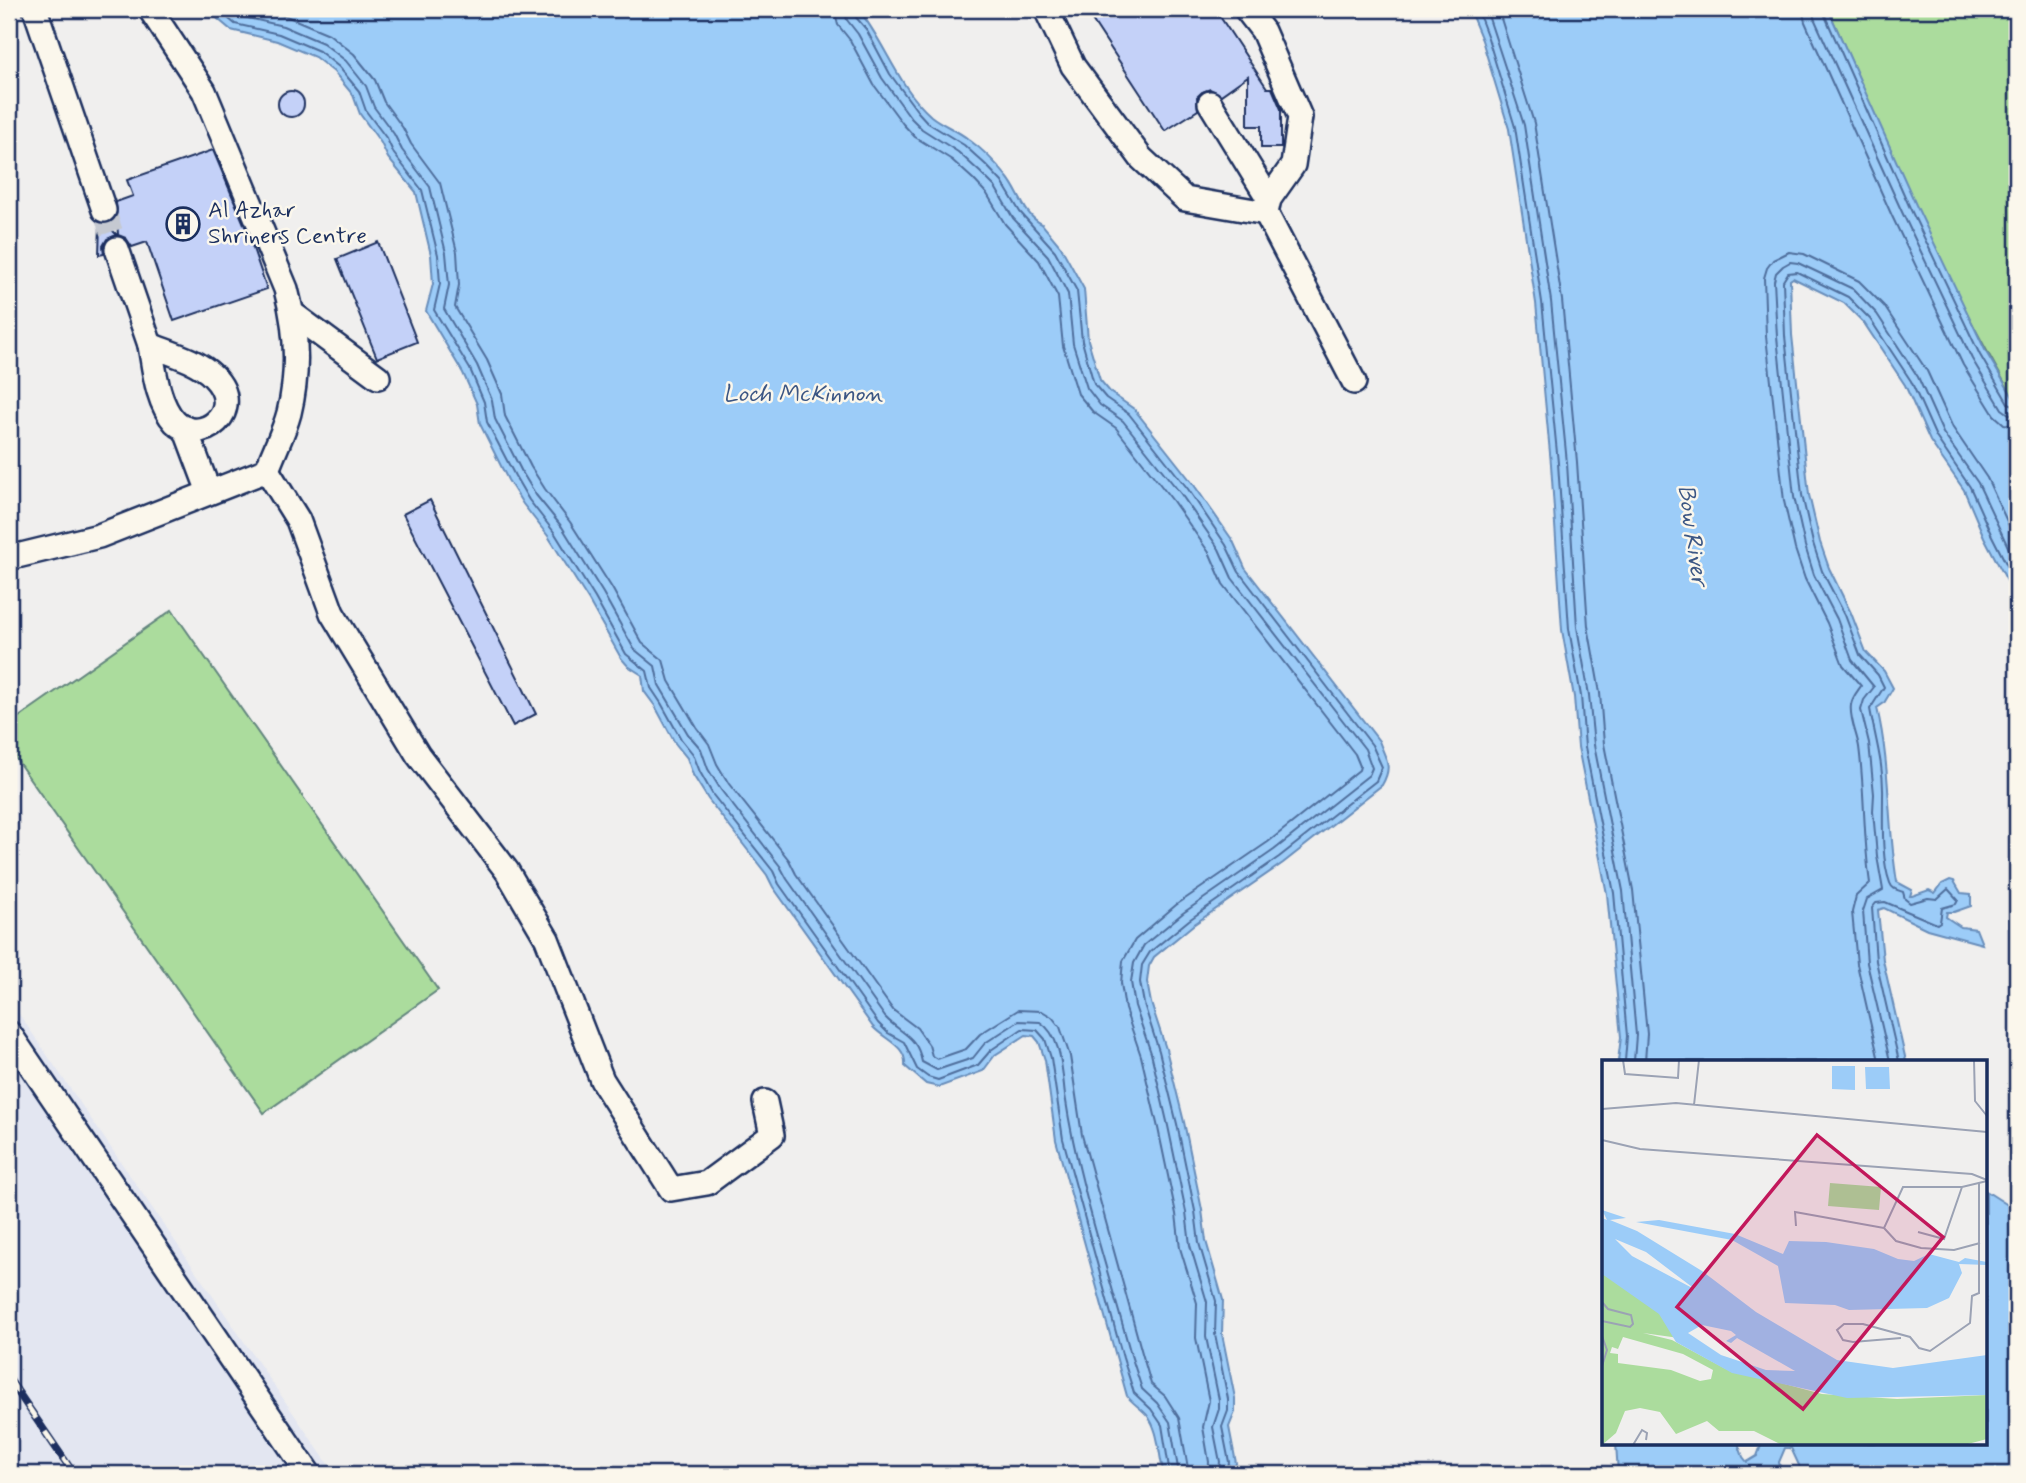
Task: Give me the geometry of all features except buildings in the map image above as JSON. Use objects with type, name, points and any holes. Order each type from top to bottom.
[{"type":"lane","points":[[35,9],[104,210]]},
{"type":"lane","points":[[9,558],[99,536],[267,470],[288,415],[296,362],[293,314],[286,289],[204,92],[150,9]]},
{"type":"lane","points":[[1046,9],[1073,65],[1141,158],[1185,199],[1268,206]]},
{"type":"lane","points":[[1246,9],[1263,31],[1300,117],[1293,165],[1268,206]]},
{"type":"lane","points":[[1210,103],[1268,206],[1354,382]]},
{"type":"lane","points":[[117,249],[150,345],[162,398],[175,421],[185,428],[209,492]]},
{"type":"lane","points":[[293,314],[378,377]]},
{"type":"lane","points":[[150,345],[201,368],[213,376],[220,387],[226,410],[220,419],[210,427],[185,428]]},
{"type":"lane","points":[[267,470],[298,520],[332,613],[418,755],[507,870],[547,939],[602,1080],[671,1189],[707,1183],[772,1135],[765,1102]]},
{"type":"lane","points":[[9,1032],[309,1474]]},
{"type":"shaded area","points":[[9,998],[19,1014],[335,1474],[9,1474]]},
{"type":"green space","points":[[1828,9],[2017,9],[2017,404],[1940,259]]},
{"type":"green space","points":[[172,610],[438,990],[264,1113],[9,749],[9,724]]},
{"type":"water","name":"Loch McKinnon","points":[[206,9],[858,9],[919,104],[931,116],[964,136],[989,156],[1011,183],[1031,215],[1061,247],[1084,289],[1088,340],[1100,380],[1111,393],[1134,409],[1194,485],[1233,541],[1245,568],[1379,741],[1388,768],[1382,785],[1283,863],[1193,925],[1154,957],[1149,966],[1147,982],[1151,1003],[1166,1049],[1184,1122],[1206,1241],[1223,1300],[1222,1334],[1235,1398],[1235,1412],[1229,1427],[1236,1463],[1233,1474],[1164,1474],[1157,1436],[1151,1422],[1127,1396],[1056,1140],[1045,1060],[1039,1042],[1034,1036],[1026,1035],[995,1055],[983,1071],[939,1087],[926,1084],[905,1066],[903,1053],[899,1048],[873,1027],[767,875],[708,799],[693,775],[687,758],[644,691],[642,675],[621,658],[548,536],[508,480],[480,424],[477,404],[463,373],[426,311],[433,284],[431,255],[416,192],[388,158],[381,143],[360,114],[353,95],[334,72],[315,57],[277,41],[231,30]]},
{"type":"water","name":"Bow River","points":[[1469,9],[1828,9],[1986,352],[2017,404],[2017,600],[1984,537],[1964,490],[1930,441],[1905,385],[1864,323],[1844,303],[1793,278],[1790,280],[1792,335],[1809,495],[1820,542],[1866,652],[1884,671],[1893,688],[1884,703],[1877,708],[1885,752],[1897,882],[1912,890],[1912,896],[1929,890],[1935,893],[1942,884],[1954,881],[1961,893],[1971,894],[1971,906],[1947,912],[1946,917],[1961,927],[1976,929],[1982,944],[1927,929],[1884,908],[1878,910],[1883,960],[1906,1060],[1618,1060],[1621,1037],[1607,894],[1578,747],[1574,697],[1562,630],[1551,464],[1536,303],[1509,129],[1482,40]]},
{"type":"water","points":[[1988,1192],[2017,1211],[2017,1474],[1803,1474],[1791,1448],[1785,1448],[1779,1462],[1781,1474],[1618,1474],[1616,1444],[1738,1444],[1747,1462],[1757,1456],[1762,1444],[1988,1444]]},
{"type":"tunnel","points":[[104,210],[117,249]]},
{"type":"railway","points":[[9,1379],[74,1474]]},
{"type":"place","name":"Al Azhar Shriners Centre","points":[[183,224]]}]
